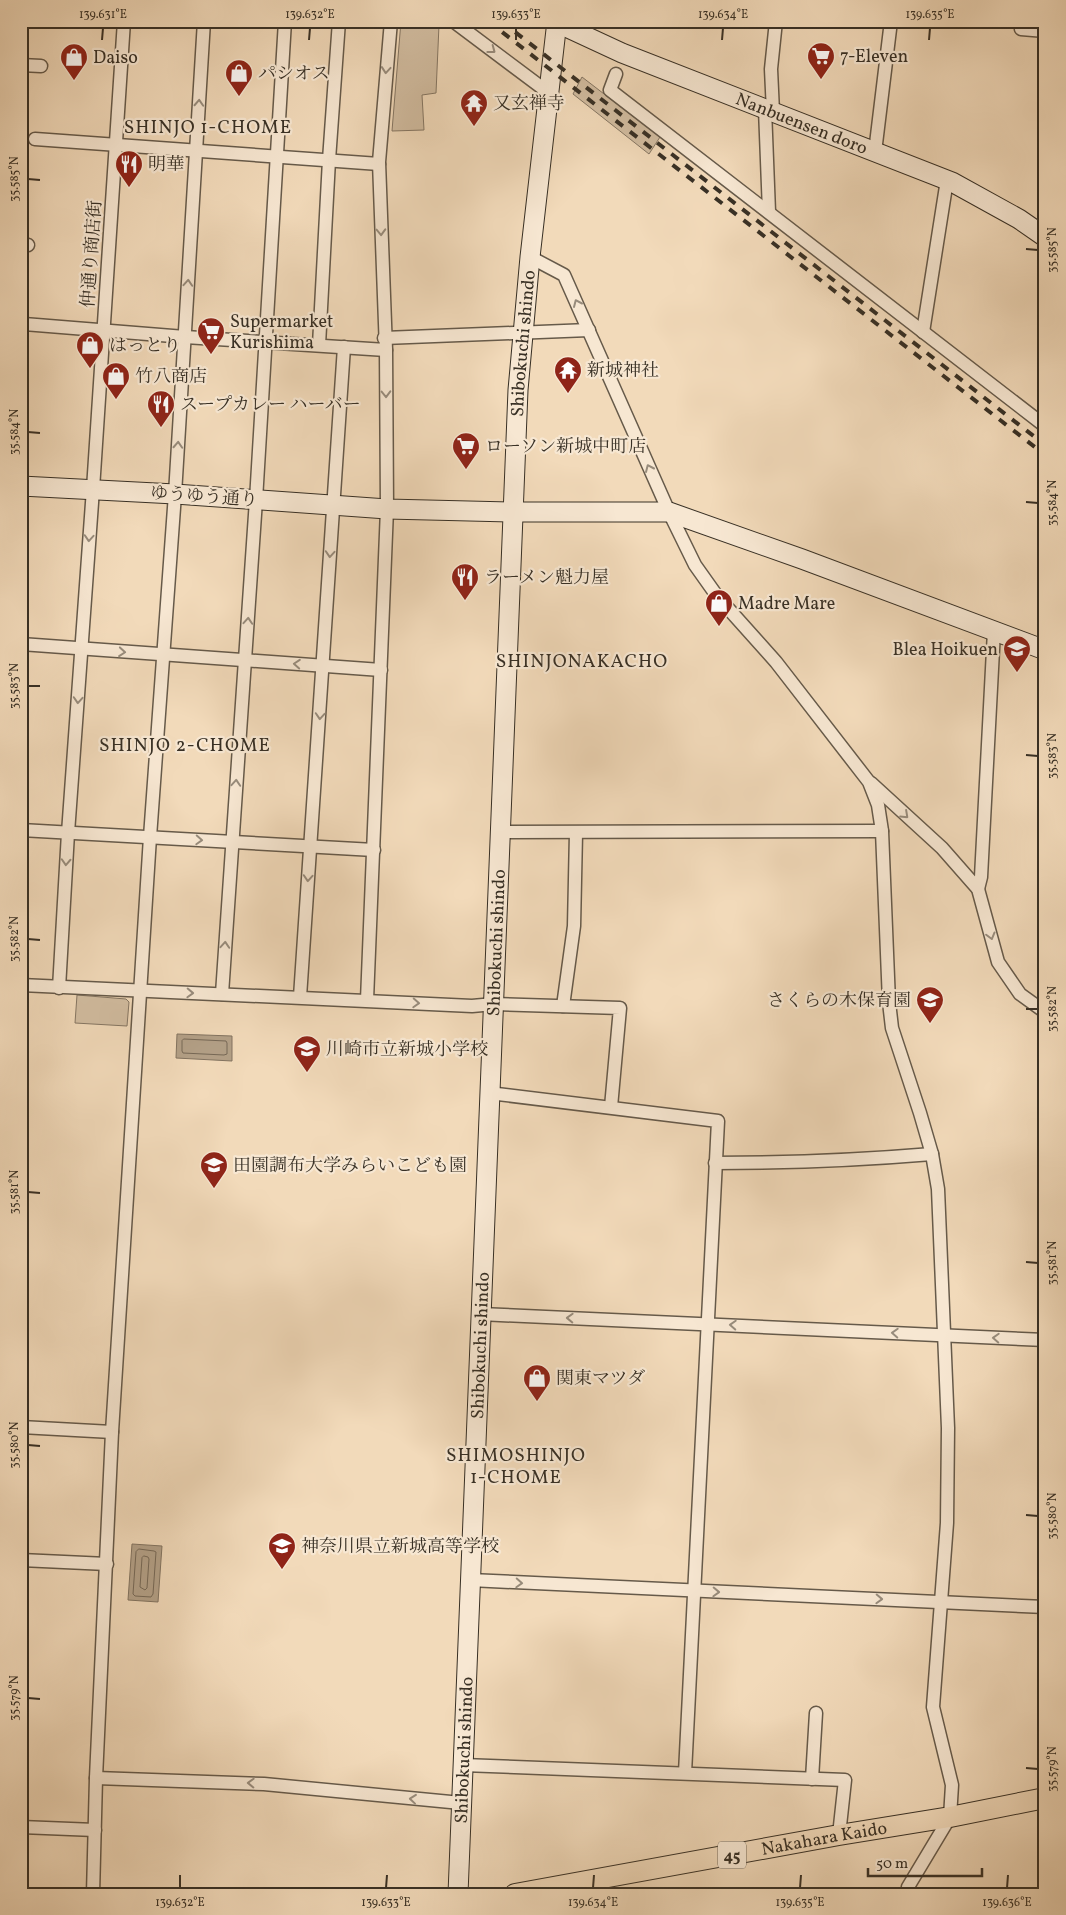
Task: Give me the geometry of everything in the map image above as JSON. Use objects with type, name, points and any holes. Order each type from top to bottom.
[{"type":"main road","name":"Nakahara Kaido","points":[[515,1894],[839,1835],[950,1817],[1045,1798]]},
{"type":"street","name":"仲通り商店街","points":[[59,988],[124,21]]},
{"type":"street","points":[[93,1894],[96,1778],[112,1432],[150,838],[175,494],[204,21]]},
{"type":"street","points":[[222,994],[256,500],[285,21]]},
{"type":"street","points":[[319,345],[339,21]]},
{"type":"street","points":[[367,1000],[387,509],[385,344],[379,164],[390,21]]},
{"type":"street","points":[[453,21],[549,93]]},
{"type":"street","points":[[769,212],[769,111],[776,21]]},
{"type":"street","points":[[875,152],[891,21]]},
{"type":"street","points":[[1024,21],[1021,29],[1045,31]]},
{"type":"street","name":"Shibokuchi shindo","points":[[458,1894],[518,390],[530,257],[556,22]]},
{"type":"street","name":"Nanbuensen doro","points":[[556,22],[622,53],[947,180],[1019,219],[1045,237]]},
{"type":"street","points":[[21,64],[41,66]]},
{"type":"street","points":[[616,74],[610,90],[1045,426]]},
{"type":"street","points":[[35,139],[379,164]]},
{"type":"street","points":[[923,332],[947,180]]},
{"type":"street","points":[[530,257],[564,275],[669,512],[695,565],[716,596],[776,662],[869,782],[942,848],[978,888],[998,962],[1020,994],[1045,1012]]},
{"type":"street","points":[[24,324],[344,347],[523,332],[589,330]]},
{"type":"street","points":[[300,997],[344,347]]},
{"type":"street","name":"ゆうゆう通り","points":[[21,486],[175,494],[387,509],[514,512],[669,512],[802,559],[1045,650]]},
{"type":"street","points":[[978,888],[981,877],[994,631]]},
{"type":"street","points":[[21,644],[163,656],[381,670]]},
{"type":"street","points":[[869,782],[878,805],[882,831],[888,1002],[892,1028],[932,1154],[938,1189],[948,1428],[948,1505],[933,1707],[952,1785],[950,1817],[908,1887],[907,1894]]},
{"type":"street","points":[[21,830],[374,850]]},
{"type":"street","points":[[501,832],[882,831]]},
{"type":"street","points":[[563,1006],[574,926],[576,832]]},
{"type":"street","points":[[21,985],[472,1006],[494,1004],[620,1008],[611,1107]]},
{"type":"street","points":[[489,1093],[718,1121],[685,1773]]},
{"type":"street","points":[[715,1163],[860,1160],[932,1154]]},
{"type":"street","points":[[480,1314],[1045,1340]]},
{"type":"street","points":[[21,1427],[112,1432]]},
{"type":"street","points":[[21,1560],[107,1564]]},
{"type":"street","points":[[470,1580],[1045,1607]]},
{"type":"street","points":[[812,1779],[816,1712]]},
{"type":"street","points":[[463,1765],[845,1780],[839,1835]]},
{"type":"street","points":[[96,1778],[264,1784],[461,1803]]},
{"type":"street","points":[[21,1827],[95,1830]]},
{"type":"shaded area","points":[[401,21],[435,21],[439,25],[436,93],[422,95],[424,130],[392,131]]},
{"type":"shaded area","points":[[582,77],[660,137],[649,154],[573,94]]},
{"type":"shaded area","points":[[77,995],[126,999],[129,1002],[127,1026],[75,1023]]},
{"type":"water","points":[[177,1034],[232,1036],[232,1061],[176,1058]]},
{"type":"water","points":[[132,1544],[162,1546],[158,1602],[128,1600]]},
{"type":"railway","points":[[488,21],[1045,455]]},
{"type":"railway","points":[[501,21],[1045,445]]},
{"type":"place","name":"7-Eleven","points":[[821,80]]},
{"type":"place","name":"Daiso","points":[[74,81]]},
{"type":"place","name":"パシオス","points":[[239,97]]},
{"type":"place","name":"又玄禅寺","points":[[474,127]]},
{"type":"place","name":"明華","points":[[129,188]]},
{"type":"place","name":"Supermarket Kurishima","points":[[211,355]]},
{"type":"place","name":"はっとり","points":[[90,369]]},
{"type":"place","name":"新城神社","points":[[568,394]]},
{"type":"place","name":"竹八商店","points":[[116,400]]},
{"type":"place","name":"スープカレー ハーバー","points":[[161,428]]},
{"type":"place","name":"ローソン新城中町店","points":[[466,470]]},
{"type":"place","name":"ラーメン魁力屋","points":[[465,601]]},
{"type":"place","name":"Madre Mare","points":[[719,627]]},
{"type":"place","name":"Blea Hoikuen","points":[[1017,673]]},
{"type":"place","name":"さくらの木保育園","points":[[930,1024]]},
{"type":"place","name":"川崎市立新城小学校","points":[[307,1073]]},
{"type":"place","name":"田園調布大学みらいこども園","points":[[214,1189]]},
{"type":"place","name":"関東マツダ","points":[[537,1402]]},
{"type":"place","name":"神奈川県立新城高等学校","points":[[282,1570]]},
{"type":"district","name":"SHINJO 1-CHOME","points":[[208,126]]},
{"type":"district","name":"SHINJONAKACHO","points":[[582,660]]},
{"type":"district","name":"SHINJO 2-CHOME","points":[[185,744]]},
{"type":"district","name":"SHIMOSHINJO 1-CHOME","points":[[516,1465]]}]
